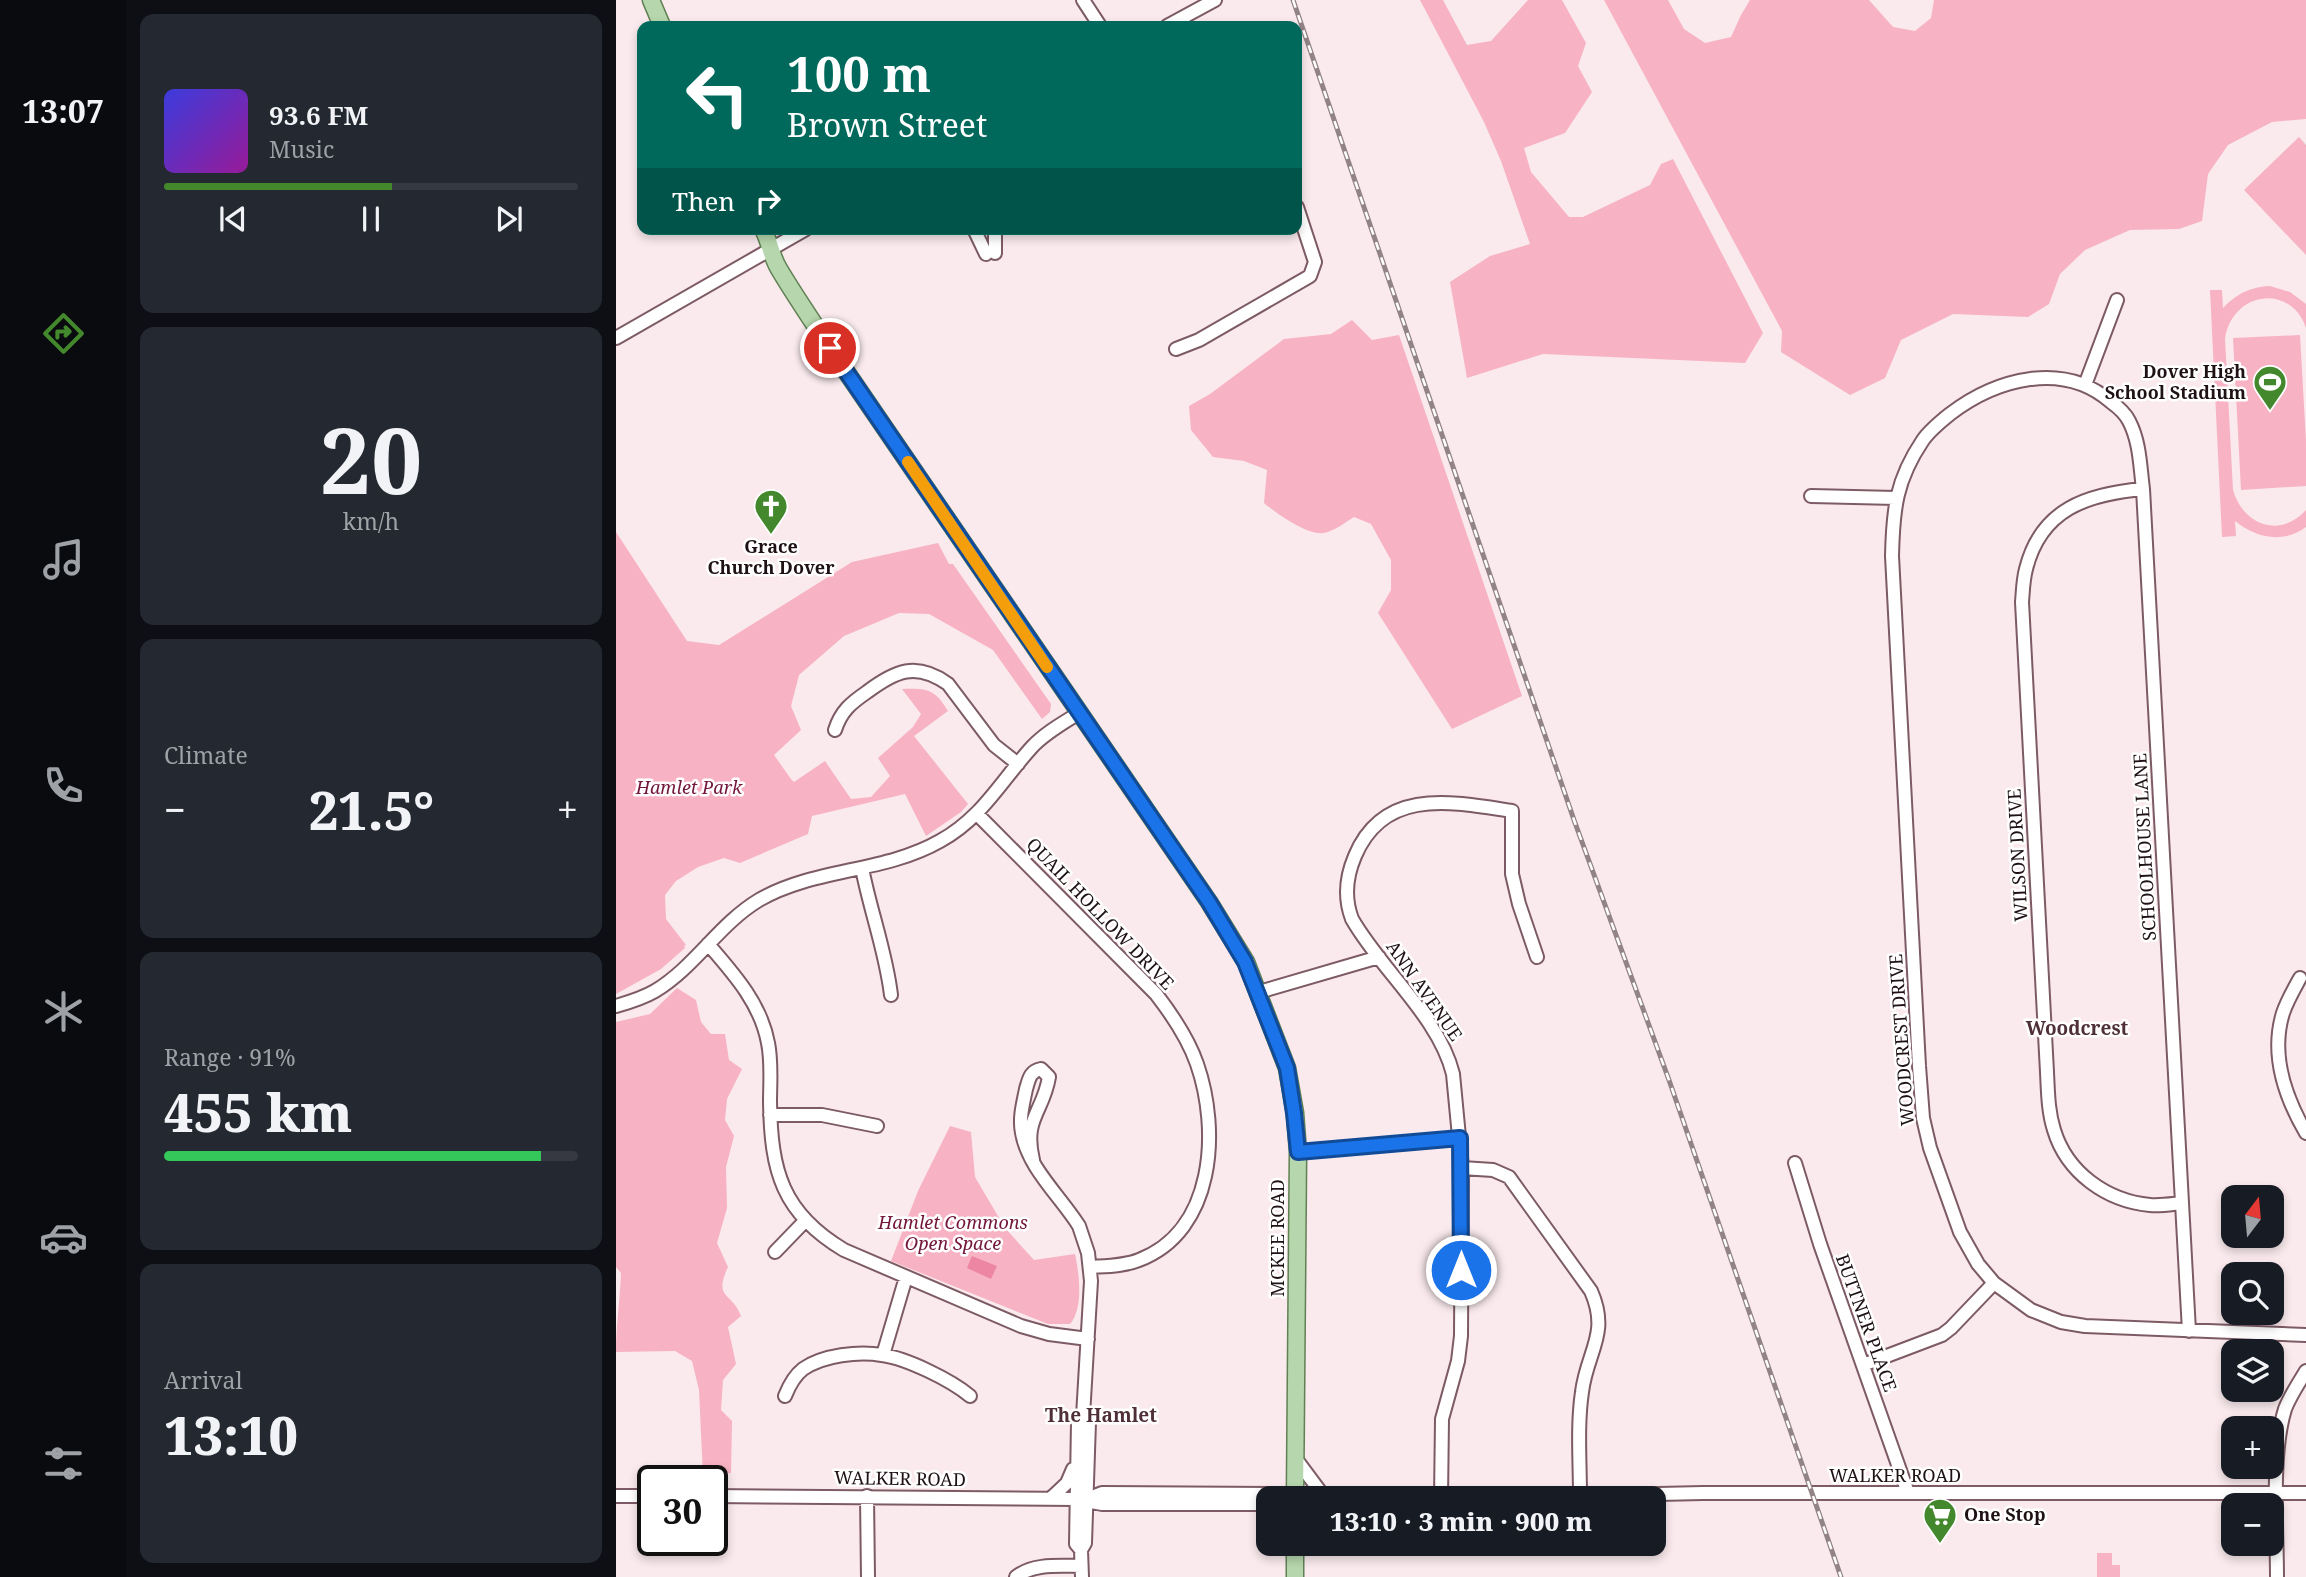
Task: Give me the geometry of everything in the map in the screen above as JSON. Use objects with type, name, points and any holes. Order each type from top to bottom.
[{"type":"main road","points":[[651,0],[660,21]]},
{"type":"main road","name":"MCKEE ROAD","points":[[754,235],[758,242],[769,250]]},
{"type":"main road","name":"MCKEE ROAD","points":[[766,235],[769,250],[779,269],[830,348],[1209,902],[1245,962],[1259,992],[1287,1068],[1298,1152],[1296,1486]]},
{"type":"main road","points":[[1295,1556],[1295,1577]]},
{"type":"street","points":[[1083,0],[1097,21]]},
{"type":"street","points":[[1176,21],[1215,0]]},
{"type":"street","points":[[1176,349],[1199,340],[1310,276],[1315,262],[1302,222]]},
{"type":"street","points":[[616,338],[795,235]]},
{"type":"street","points":[[978,235],[990,253],[994,235]]},
{"type":"street","points":[[2085,385],[2117,299]]},
{"type":"street","name":"WOODCREST DRIVE","points":[[2085,385],[2059,378],[2038,377],[2003,385],[1964,404],[1924,438],[1903,475],[1896,498],[1892,556],[1923,1118],[1930,1148],[1961,1232],[1979,1264],[1994,1283],[2031,1310],[2061,1322],[2085,1326],[2306,1335]]},
{"type":"street","name":"SCHOOLHOUSE LANE","points":[[2085,385],[2102,394],[2120,410],[2129,421],[2138,443],[2143,489],[2189,1331]]},
{"type":"street","name":"WILSON DRIVE","points":[[2143,489],[2109,492],[2085,499],[2066,510],[2041,536],[2025,570],[2022,602],[2049,1111],[2054,1133],[2065,1155],[2079,1173],[2096,1187],[2114,1196],[2151,1205],[2182,1203]]},
{"type":"street","points":[[1811,496],[1896,498]]},
{"type":"street","points":[[835,730],[848,705],[885,678],[896,673],[918,671],[940,678],[948,684],[994,745],[1018,764]]},
{"type":"street","points":[[616,1006],[658,989],[727,924],[757,901],[807,882],[906,857],[943,840],[977,814],[1041,738],[1079,713]]},
{"type":"street","name":"ANN AVENUE","points":[[1441,1486],[1442,1419],[1458,1361],[1461,1336],[1461,1168],[1453,1074],[1446,1050],[1352,919],[1346,899],[1349,873],[1369,833],[1399,810],[1424,803],[1449,802],[1511,811],[1512,874],[1537,957]]},
{"type":"street","name":"QUAIL HOLLOW DRIVE","points":[[977,814],[1156,994],[1185,1037],[1203,1085],[1209,1124],[1207,1162],[1199,1199],[1192,1215],[1172,1240],[1149,1256],[1122,1265],[1091,1267]]},
{"type":"street","points":[[862,868],[891,995]]},
{"type":"street","points":[[708,944],[750,996],[761,1020],[770,1056],[772,1146],[779,1178],[794,1207],[805,1221],[844,1250],[1021,1326],[1049,1334],[1088,1339]]},
{"type":"street","points":[[1259,992],[1379,957]]},
{"type":"street","points":[[2300,978],[2283,1014],[2278,1052],[2283,1087],[2306,1133]]},
{"type":"street","points":[[1033,1160],[1029,1145],[1030,1127],[1049,1077],[1041,1069],[1035,1070],[1030,1076],[1021,1111],[1022,1134],[1033,1160],[1079,1226],[1091,1267],[1083,1416],[1078,1422],[1077,1459],[1081,1499]]},
{"type":"street","points":[[770,1115],[822,1115],[877,1126]]},
{"type":"street","points":[[1298,1152],[1460,1138]]},
{"type":"street","name":"BUTTNER PLACE","points":[[1795,1163],[1820,1244],[1908,1493]]},
{"type":"street","points":[[1461,1168],[1493,1170],[1510,1177],[1591,1291],[1597,1304],[1600,1327],[1584,1374],[1580,1408],[1580,1486]]},
{"type":"street","points":[[775,1252],[805,1221]]},
{"type":"street","points":[[883,1355],[906,1277]]},
{"type":"street","points":[[1863,1364],[1941,1335],[1994,1283]]},
{"type":"street","points":[[785,1396],[796,1376],[812,1364],[849,1355],[883,1355],[951,1381],[970,1396]]},
{"type":"street","points":[[2277,1493],[2278,1451],[2283,1419],[2294,1390],[2306,1371]]},
{"type":"street","points":[[1016,1577],[1042,1566],[1082,1571],[1081,1550],[1076,1544],[1089,1422],[1083,1416]]},
{"type":"street","points":[[1050,1499],[1067,1483],[1077,1459]]},
{"type":"street","points":[[1296,1459],[1316,1486]]},
{"type":"street","name":"WALKER ROAD","points":[[1081,1499],[1102,1493],[1256,1494]]},
{"type":"street","name":"WALKER ROAD","points":[[1666,1494],[2221,1493]]},
{"type":"street","name":"WALKER ROAD","points":[[2284,1493],[2306,1493]]},
{"type":"street","points":[[616,1496],[637,1496]]},
{"type":"street","name":"WALKER ROAD","points":[[728,1496],[1081,1499],[1102,1504],[1256,1507]]},
{"type":"street","points":[[867,1496],[868,1577]]},
{"type":"street","points":[[2277,1556],[2277,1577]]},
{"type":"green space","points":[[1420,0],[1443,0],[1467,45],[1491,41],[1528,0],[1562,0],[1586,43],[1578,66],[1592,92],[1565,133],[1524,148],[1531,172],[1569,217],[1583,217],[1650,185],[1661,164],[1673,159],[1763,333],[1745,363],[1543,354],[1467,378],[1450,282],[1490,256],[1530,244],[1501,161],[1484,122]]},
{"type":"green space","points":[[1604,0],[1668,0],[1684,29],[1705,43],[1731,37],[1750,0],[1869,0],[1893,27],[1915,31],[1931,18],[1934,0],[2306,0],[2306,119],[2272,122],[2228,145],[2208,174],[2202,221],[2179,229],[2130,230],[2085,250],[2060,274],[2049,304],[2028,317],[1953,314],[1901,340],[1885,378],[1850,395],[1781,352],[1782,331]]},
{"type":"green space","points":[[2299,137],[2306,145],[2306,255],[2244,190]]},
{"type":"green space","points":[[2270,286],[2290,292],[2306,304],[2306,328],[2299,314],[2288,304],[2276,299],[2263,298],[2250,302],[2239,310],[2230,322],[2225,338],[2233,490],[2245,512],[2263,524],[2285,524],[2306,510],[2306,527],[2288,536],[2270,537],[2252,532],[2235,521],[2236,536],[2222,537],[2210,290],[2222,290],[2223,308],[2245,292]]},
{"type":"green space","points":[[1352,320],[1372,340],[1399,335],[1522,696],[1452,729],[1378,613],[1391,590],[1391,560],[1371,524],[1354,517],[1324,533],[1301,527],[1264,503],[1267,470],[1244,461],[1213,457],[1191,430],[1189,406],[1210,394],[1284,339],[1331,334]]},
{"type":"green space","points":[[2300,335],[2306,486],[2241,490],[2233,338]]},
{"type":"green space","name":"Hamlet Park","points":[[616,532],[687,641],[719,645],[852,562],[938,543],[949,564],[953,564],[1051,704],[1050,712],[1042,719],[993,650],[929,614],[899,613],[844,636],[799,675],[791,706],[801,730],[774,755],[791,779],[794,782],[825,761],[851,799],[871,797],[890,776],[878,758],[913,727],[921,714],[902,689],[918,689],[930,691],[948,711],[914,736],[968,804],[961,812],[926,836],[905,794],[812,816],[808,834],[740,863],[724,858],[698,867],[676,881],[665,895],[666,919],[686,945],[685,948],[661,969],[616,994]]},
{"type":"green space","points":[[677,988],[696,1000],[701,1022],[711,1034],[725,1034],[729,1060],[742,1069],[727,1099],[725,1120],[734,1136],[726,1167],[727,1208],[717,1243],[728,1267],[723,1290],[741,1316],[728,1327],[736,1364],[723,1380],[721,1410],[732,1421],[731,1473],[728,1473],[728,1465],[702,1465],[699,1390],[692,1361],[675,1351],[616,1352],[621,1273],[616,1267],[616,1022],[650,1014]]},
{"type":"green space","name":"Hamlet Commons Open Space","points":[[950,1126],[971,1132],[975,1177],[1005,1228],[1034,1260],[1075,1254],[1079,1300],[1070,1324],[1048,1324],[891,1261],[918,1191]]},
{"type":"green space","points":[[2097,1553],[2112,1553],[2112,1565],[2120,1565],[2120,1577],[2097,1577]]},
{"type":"shaded area","points":[[972,1256],[997,1266],[991,1279],[967,1268]]},
{"type":"railway","points":[[1293,0],[1300,21]]},
{"type":"railway","points":[[1302,26],[1574,820],[1669,1080],[1841,1577]]},
{"type":"slow traffic","points":[[908,462],[1047,667]]},
{"type":"place","name":"Dover High School Stadium","points":[[2270,412]]},
{"type":"place","name":"Grace Church Dover","points":[[771,536]]},
{"type":"place","name":"One Stop","points":[[1940,1545]]},
{"type":"district","name":"Woodcrest","points":[[2077,1028]]},
{"type":"district","name":"The Hamlet","points":[[1101,1415]]},
{"type":"route","points":[[830,348],[1209,902],[1245,962],[1287,1068],[1298,1152],[1460,1138],[1461,1270]]}]
